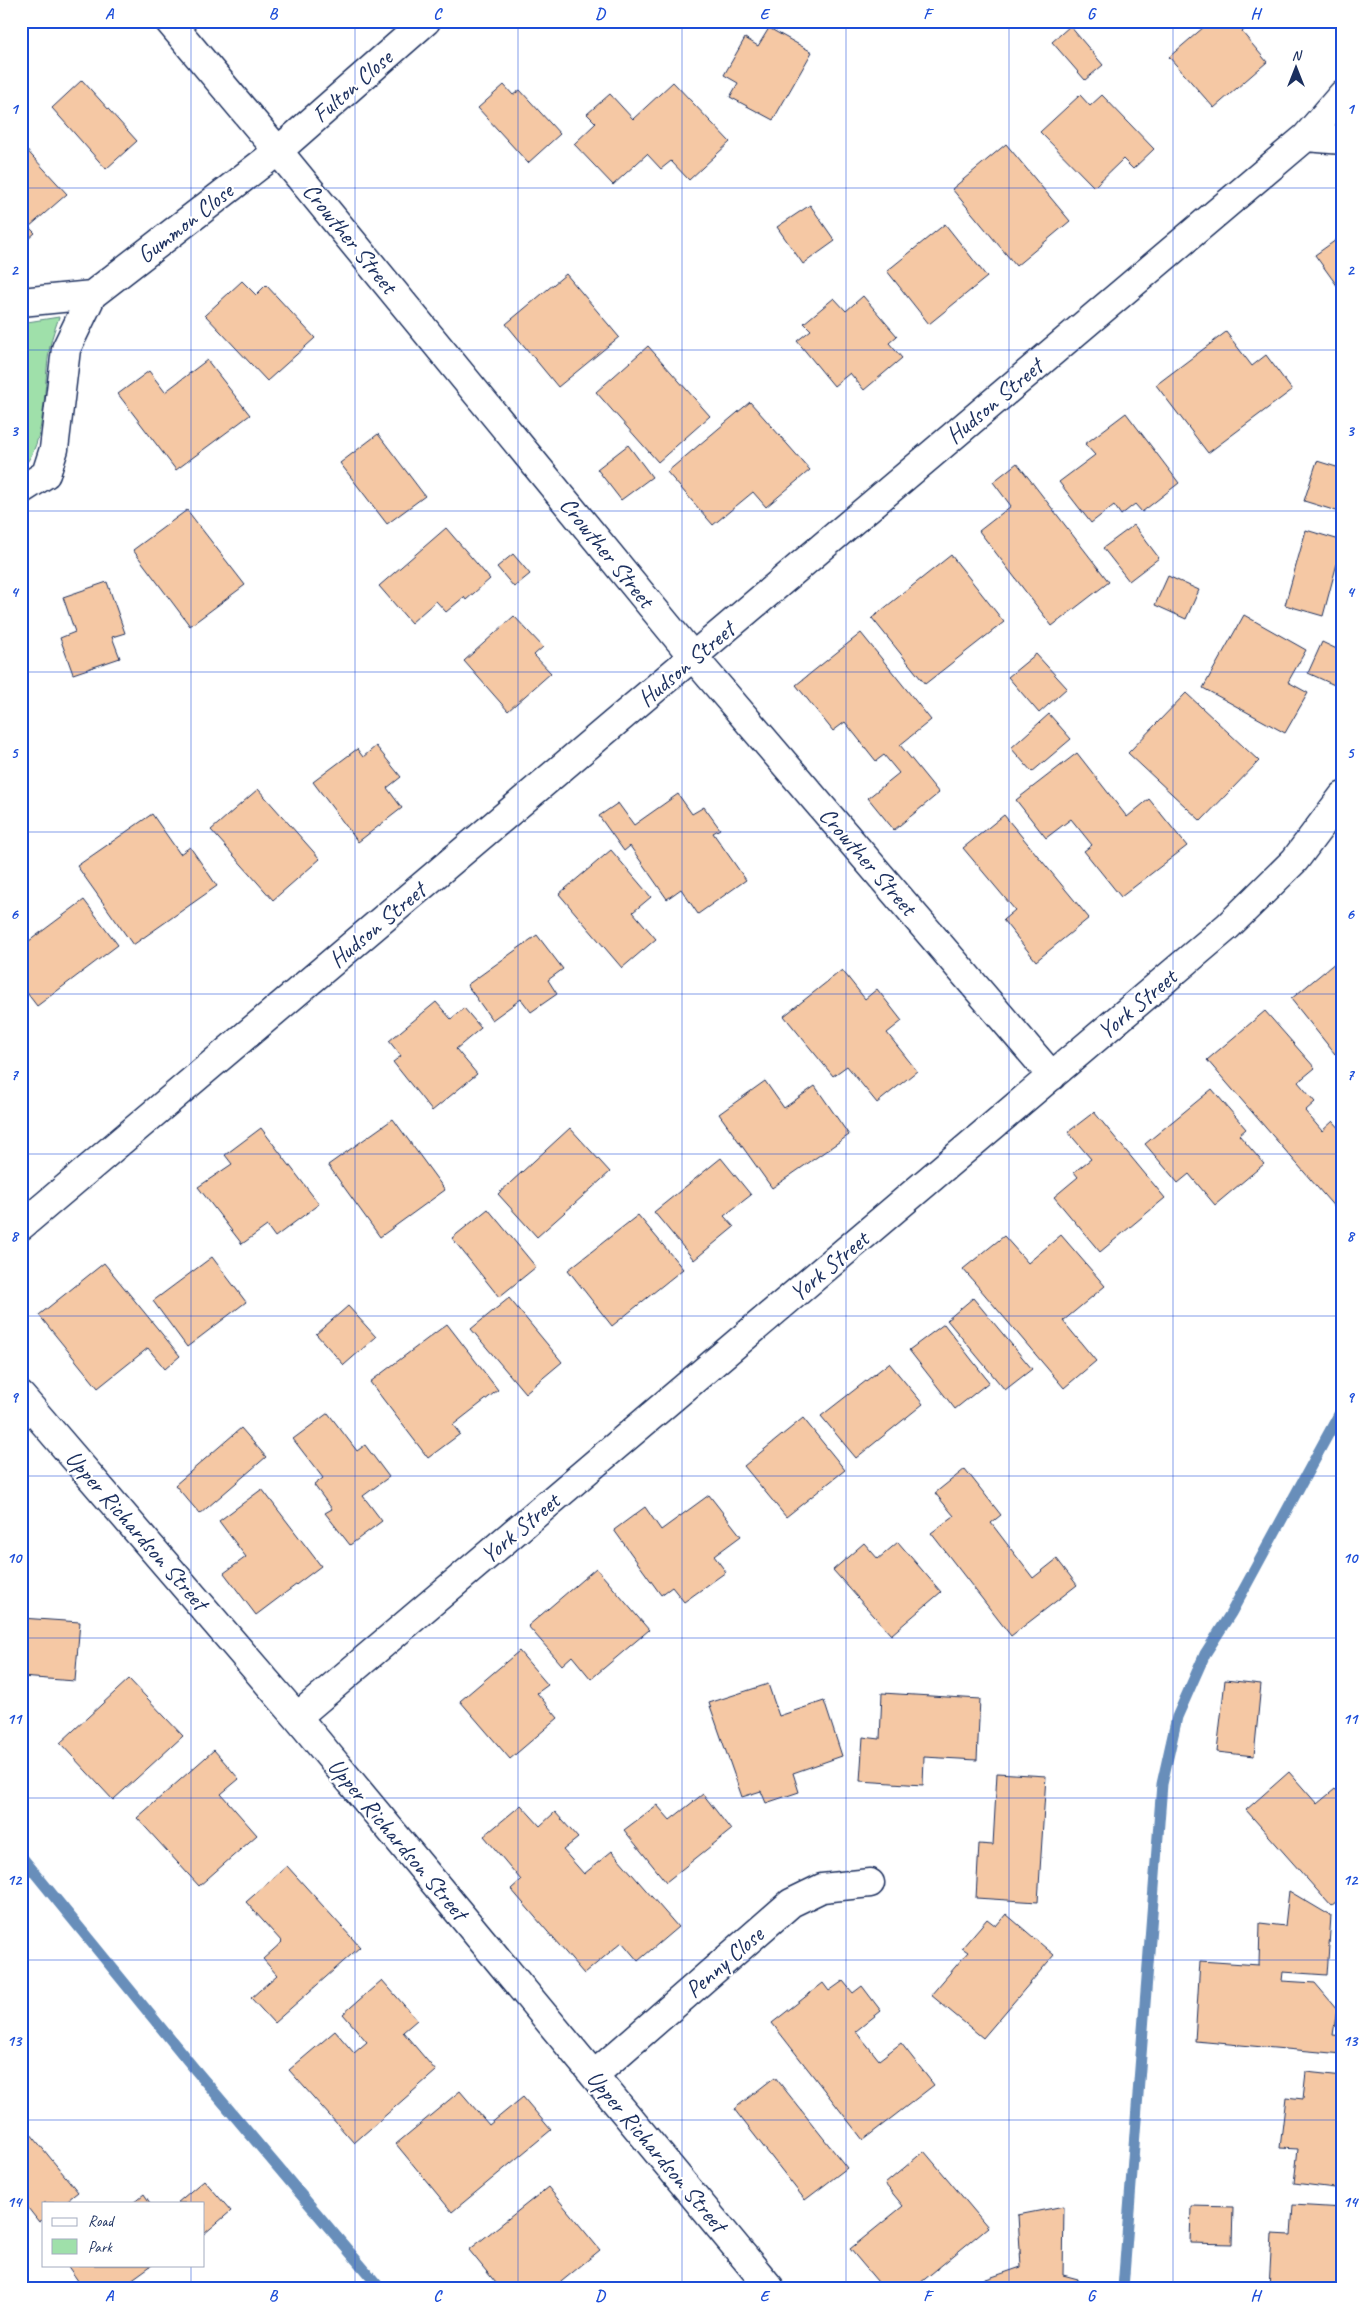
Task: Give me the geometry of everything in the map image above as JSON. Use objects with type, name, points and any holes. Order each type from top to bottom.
[{"type":"street","name":"Crowther Street","points":[[169,21],[278,150],[694,658],[1052,1076]]},
{"type":"street","name":"Fulton Close","points":[[278,150],[426,21]]},
{"type":"street","name":"Hudson Street","points":[[21,1226],[694,658],[1306,137],[1343,94]]},
{"type":"street","points":[[1306,137],[1343,140]]},
{"type":"street","name":"Gummon Close","points":[[21,490],[46,474],[54,448],[66,349],[92,295],[278,150]]},
{"type":"street","points":[[21,302],[92,295]]},
{"type":"street","name":"York Street","points":[[297,1718],[1228,926],[1295,860],[1343,796]]},
{"type":"street","name":"Upper Richardson Street","points":[[21,1396],[297,1718],[770,2288]]},
{"type":"street","name":"Penny Close","points":[[594,2075],[792,1903],[822,1888],[870,1883]]},
{"type":"green space","points":[[59,317],[50,346],[43,411],[36,444],[30,458],[21,469],[21,323]]},
{"type":"building","points":[[1211,21],[1254,21],[1242,32],[1267,62],[1214,108],[1169,57]]},
{"type":"building","points":[[1070,26],[1103,65],[1085,80],[1052,42]]},
{"type":"building","points":[[769,28],[812,52],[773,120],[730,97],[738,83],[724,75],[745,38],[758,46]]},
{"type":"building","points":[[82,80],[137,141],[106,169],[52,108]]},
{"type":"building","points":[[673,82],[730,142],[689,180],[671,161],[661,169],[647,154],[613,185],[574,144],[596,123],[587,114],[610,94],[633,119]]},
{"type":"building","points":[[504,85],[513,95],[520,90],[560,134],[528,163],[478,108]]},
{"type":"building","points":[[1080,95],[1090,106],[1102,95],[1154,149],[1133,169],[1123,159],[1094,187],[1040,132]]},
{"type":"building","points":[[1006,144],[1070,221],[1016,266],[952,189]]},
{"type":"building","points":[[22,145],[67,194],[29,227],[35,233],[21,245]]},
{"type":"building","points":[[810,205],[835,241],[803,264],[777,227]]},
{"type":"building","points":[[945,224],[987,277],[929,324],[887,271]]},
{"type":"building","points":[[1343,235],[1343,284],[1338,287],[1315,255]]},
{"type":"building","points":[[566,274],[619,337],[558,387],[506,324]]},
{"type":"building","points":[[242,281],[256,295],[266,285],[315,338],[267,381],[205,315]]},
{"type":"building","points":[[863,296],[897,336],[889,343],[902,358],[864,390],[850,373],[834,386],[797,341],[811,330],[804,323],[834,298],[846,311]]},
{"type":"building","points":[[1226,332],[1252,366],[1266,355],[1292,390],[1208,453],[1156,385]]},
{"type":"building","points":[[648,346],[710,416],[658,462],[596,392]]},
{"type":"building","points":[[207,360],[250,415],[176,470],[118,394],[149,371],[165,392]]},
{"type":"building","points":[[750,402],[810,470],[766,507],[753,492],[713,525],[667,472]]},
{"type":"building","points":[[1126,413],[1179,483],[1142,512],[1135,504],[1121,515],[1114,505],[1091,523],[1059,482],[1095,455],[1085,444]]},
{"type":"building","points":[[378,434],[425,496],[387,524],[340,463]]},
{"type":"building","points":[[628,445],[652,477],[621,500],[597,469]]},
{"type":"building","points":[[1317,461],[1343,469],[1343,513],[1304,501]]},
{"type":"building","points":[[1017,463],[1109,582],[1052,626],[979,531],[1011,506],[993,482]]},
{"type":"building","points":[[187,510],[245,585],[190,626],[133,550]]},
{"type":"building","points":[[1134,525],[1159,558],[1129,581],[1103,548]]},
{"type":"building","points":[[446,528],[490,579],[466,600],[464,597],[446,612],[436,601],[411,623],[379,586]]},
{"type":"building","points":[[1306,530],[1343,541],[1323,616],[1285,605]]},
{"type":"building","points":[[513,554],[530,574],[514,587],[497,567]]},
{"type":"building","points":[[951,555],[1004,622],[925,684],[872,618]]},
{"type":"building","points":[[1168,576],[1199,590],[1186,619],[1155,605]]},
{"type":"building","points":[[107,582],[125,633],[112,637],[120,658],[73,674],[60,638],[75,632],[63,597]]},
{"type":"building","points":[[1244,615],[1306,650],[1288,682],[1308,693],[1285,733],[1203,688]]},
{"type":"building","points":[[514,616],[543,647],[534,655],[551,673],[508,711],[464,661]]},
{"type":"building","points":[[861,633],[931,720],[900,745],[939,793],[894,830],[868,798],[899,773],[884,755],[876,761],[845,722],[833,731],[796,685]]},
{"type":"building","points":[[1322,642],[1343,652],[1343,684],[1341,688],[1308,673]]},
{"type":"building","points":[[1036,654],[1067,688],[1039,713],[1008,677]]},
{"type":"building","points":[[1186,693],[1259,761],[1201,821],[1128,753]]},
{"type":"building","points":[[1049,714],[1071,739],[1032,772],[1011,748]]},
{"type":"building","points":[[376,746],[401,777],[387,788],[402,808],[358,842],[313,782],[357,749],[363,757]]},
{"type":"building","points":[[1077,753],[1127,817],[1149,799],[1187,846],[1121,897],[1084,851],[1092,845],[1071,819],[1046,838],[1016,800]]},
{"type":"building","points":[[258,789],[320,859],[273,900],[211,830]]},
{"type":"building","points":[[678,794],[692,814],[704,807],[720,829],[713,833],[746,880],[698,914],[681,889],[667,899],[630,846],[624,851],[599,816],[618,803],[634,825]]},
{"type":"building","points":[[152,814],[180,854],[190,847],[217,886],[133,945],[77,866]]},
{"type":"building","points":[[1004,815],[1089,918],[1036,961],[1003,920],[1015,910],[963,848]]},
{"type":"building","points":[[611,850],[651,897],[633,912],[656,939],[622,968],[559,894]]},
{"type":"building","points":[[84,900],[118,945],[37,1006],[21,985],[21,947]]},
{"type":"building","points":[[537,935],[563,969],[548,980],[557,994],[531,1012],[521,999],[492,1020],[467,985]]},
{"type":"building","points":[[1336,962],[1343,970],[1343,1048],[1335,1054],[1291,999]]},
{"type":"building","points":[[842,970],[865,999],[877,989],[902,1021],[887,1033],[917,1071],[877,1103],[847,1066],[833,1076],[784,1016]]},
{"type":"building","points":[[436,1002],[451,1019],[464,1008],[481,1028],[456,1049],[477,1074],[432,1111],[393,1062],[401,1056],[389,1041]]},
{"type":"building","points":[[1265,1011],[1315,1068],[1298,1082],[1315,1102],[1305,1111],[1322,1131],[1333,1121],[1343,1132],[1343,1217],[1207,1060]]},
{"type":"building","points":[[765,1081],[784,1108],[815,1086],[849,1135],[772,1188],[719,1114]]},
{"type":"building","points":[[1212,1089],[1246,1129],[1239,1135],[1264,1164],[1215,1205],[1189,1174],[1178,1183],[1145,1144]]},
{"type":"building","points":[[1094,1112],[1165,1198],[1100,1252],[1054,1197],[1078,1177],[1074,1172],[1091,1159],[1068,1132]]},
{"type":"building","points":[[393,1119],[445,1190],[380,1237],[328,1165]]},
{"type":"building","points":[[261,1128],[319,1204],[275,1237],[267,1226],[242,1244],[198,1187],[232,1164],[225,1155]]},
{"type":"building","points":[[570,1128],[610,1172],[537,1237],[498,1194]]},
{"type":"building","points":[[721,1158],[751,1195],[724,1216],[734,1227],[694,1260],[654,1212]]},
{"type":"building","points":[[488,1209],[536,1267],[499,1297],[452,1238]]},
{"type":"building","points":[[638,1215],[683,1269],[612,1326],[568,1270]]},
{"type":"building","points":[[1061,1235],[1105,1286],[1063,1321],[1096,1361],[1064,1388],[963,1269],[1004,1236],[1028,1263]]},
{"type":"building","points":[[212,1257],[246,1302],[187,1347],[153,1301]]},
{"type":"building","points":[[104,1263],[180,1356],[165,1369],[148,1348],[98,1388],[39,1315]]},
{"type":"building","points":[[509,1298],[562,1362],[525,1393],[471,1329]]},
{"type":"building","points":[[973,1298],[1032,1369],[1005,1390],[947,1320]]},
{"type":"building","points":[[348,1306],[376,1337],[344,1365],[316,1334]]},
{"type":"building","points":[[447,1324],[498,1390],[453,1425],[460,1434],[428,1458],[370,1382]]},
{"type":"building","points":[[944,1324],[989,1382],[955,1409],[909,1350]]},
{"type":"building","points":[[889,1363],[923,1404],[856,1458],[821,1416]]},
{"type":"building","points":[[328,1413],[357,1451],[365,1445],[389,1477],[363,1496],[382,1521],[350,1545],[325,1513],[332,1509],[314,1485],[323,1478],[293,1439]]},
{"type":"building","points":[[803,1418],[845,1470],[786,1517],[744,1466]]},
{"type":"building","points":[[241,1428],[266,1457],[200,1514],[175,1485]]},
{"type":"building","points":[[965,1469],[1001,1515],[991,1523],[1033,1578],[1057,1559],[1077,1585],[1011,1636],[931,1533],[954,1516],[935,1493]]},
{"type":"building","points":[[262,1489],[321,1566],[256,1615],[224,1573],[246,1557],[219,1521]]},
{"type":"building","points":[[709,1495],[741,1536],[714,1556],[726,1572],[684,1602],[672,1587],[661,1595],[614,1530],[645,1507],[661,1530]]},
{"type":"building","points":[[898,1542],[941,1592],[891,1635],[833,1570],[864,1543],[878,1559]]},
{"type":"building","points":[[596,1568],[649,1630],[591,1679],[572,1656],[562,1665],[528,1626]]},
{"type":"building","points":[[21,1618],[80,1622],[75,1681],[21,1677]]},
{"type":"building","points":[[519,1651],[548,1685],[537,1693],[558,1718],[510,1759],[460,1701]]},
{"type":"building","points":[[129,1679],[183,1736],[113,1800],[60,1743]]},
{"type":"building","points":[[1225,1680],[1261,1684],[1254,1756],[1217,1752]]},
{"type":"building","points":[[768,1684],[779,1716],[824,1701],[842,1756],[793,1773],[799,1792],[766,1803],[761,1791],[742,1797],[709,1703]]},
{"type":"building","points":[[882,1693],[980,1699],[977,1760],[924,1757],[923,1785],[860,1781],[863,1737],[880,1739]]},
{"type":"building","points":[[214,1750],[239,1779],[221,1794],[257,1835],[199,1886],[137,1818]]},
{"type":"building","points":[[1289,1772],[1317,1804],[1335,1789],[1343,1797],[1343,1896],[1331,1906],[1246,1810]]},
{"type":"building","points":[[997,1773],[1046,1776],[1038,1902],[976,1898],[979,1844],[993,1845]]},
{"type":"building","points":[[703,1794],[731,1830],[666,1882],[624,1830],[657,1805],[670,1820]]},
{"type":"building","points":[[521,1805],[540,1826],[555,1812],[578,1838],[563,1850],[584,1874],[612,1851],[678,1927],[638,1961],[622,1942],[584,1974],[511,1889],[521,1880],[484,1836]]},
{"type":"building","points":[[287,1866],[360,1947],[274,2023],[251,1998],[277,1975],[263,1959],[282,1942],[246,1902]]},
{"type":"building","points":[[1289,1891],[1331,1916],[1327,1975],[1283,1972],[1282,1981],[1315,1983],[1337,2009],[1333,2035],[1343,2036],[1343,2054],[1195,2041],[1200,1961],[1259,1965],[1260,1923],[1285,1926]]},
{"type":"building","points":[[1006,1914],[1054,1955],[983,2038],[931,1995],[968,1952],[962,1948],[987,1919],[996,1926]]},
{"type":"building","points":[[382,1980],[417,2020],[403,2032],[436,2071],[354,2143],[289,2070],[335,2031],[354,2053],[367,2042],[343,2014]]},
{"type":"building","points":[[843,1981],[853,1993],[862,1986],[881,2011],[856,2031],[879,2060],[901,2043],[934,2085],[863,2140],[772,2023],[823,1983],[829,1991]]},
{"type":"building","points":[[1306,2072],[1343,2076],[1343,2189],[1294,2183],[1298,2149],[1280,2148],[1286,2097],[1303,2099]]},
{"type":"building","points":[[775,2077],[847,2168],[805,2200],[734,2109]]},
{"type":"building","points":[[460,2091],[489,2125],[523,2097],[551,2130],[452,2212],[396,2144]]},
{"type":"building","points":[[26,2128],[78,2192],[65,2202],[42,2202],[42,2220],[39,2222],[21,2199],[21,2132]]},
{"type":"building","points":[[924,2151],[988,2227],[914,2288],[883,2288],[850,2249],[903,2206],[885,2184]]},
{"type":"building","points":[[204,2180],[231,2211],[205,2233],[205,2202],[178,2202]]},
{"type":"building","points":[[548,2187],[600,2250],[556,2286],[558,2288],[500,2288],[469,2250]]},
{"type":"building","points":[[144,2194],[149,2202],[134,2202]]},
{"type":"building","points":[[1293,2205],[1343,2208],[1343,2288],[1269,2288],[1272,2234],[1291,2235]]},
{"type":"building","points":[[1064,2206],[1063,2275],[1078,2279],[1076,2288],[960,2288],[1021,2267],[1018,2215]]},
{"type":"building","points":[[1191,2206],[1233,2207],[1232,2244],[1190,2243]]},
{"type":"building","points":[[68,2266],[151,2266],[120,2288],[83,2288]]},
{"type":"building","points":[[629,2281],[635,2288],[621,2288]]},
{"type":"waterway","points":[[1123,2288],[1162,1784],[1177,1717],[1205,1654],[1231,1613],[1343,1407]]},
{"type":"waterway","points":[[21,1856],[193,2067],[380,2288]]}]
